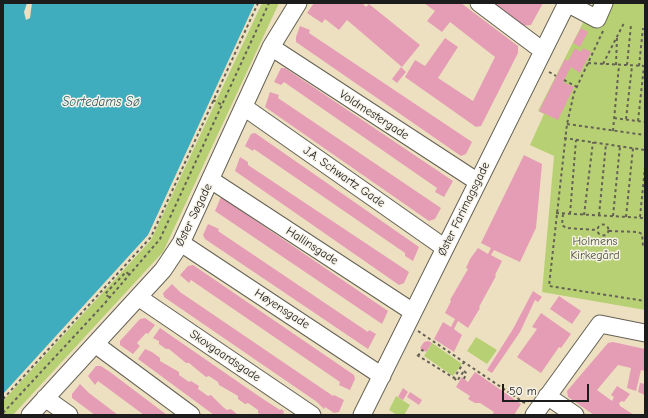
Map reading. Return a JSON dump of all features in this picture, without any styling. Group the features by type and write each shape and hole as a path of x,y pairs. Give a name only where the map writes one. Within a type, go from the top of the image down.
{"street":[{"name":"Øster Søgade","path":"30,415 163,270 182,243 271,47 298,3"},
{"path":"479,3 543,51"},
{"path":"567,3 597,19 604,3"},
{"name":"Øster Farimagsgade","path":"362,415 567,3"},
{"name":"Voldmestergade","path":"271,47 478,182"},
{"name":"J.A. Schwartz Gade","path":"244,107 445,248"},
{"name":"Hallinsgade","path":"210,180 346,268 410,318"},
{"name":"Høyensgade","path":"182,243 382,376"},
{"name":"Skovgaardsgade","path":"138,298 312,415"},
{"path":"535,413 600,324 645,333"},
{"path":"94,344 191,415"},
{"path":"547,396 575,415"},
{"path":"45,398 69,415"}],"path":[{"path":"3,399 151,237 258,3"},
{"path":"3,413 130,275 160,239 268,3"},
{"path":"603,64 624,23"},
{"path":"627,65 631,25"},
{"path":"640,66 643,28"},
{"path":"603,30 577,87 564,138 549,286 645,301"},
{"path":"616,65 618,36"},
{"path":"588,63 645,66 638,121"},
{"path":"613,131 619,65"},
{"path":"626,119 632,66"},
{"path":"564,80 577,87"},
{"path":"213,100 222,105"},
{"path":"614,118 645,122"},
{"path":"567,124 645,135"},
{"path":"564,138 645,150"},
{"path":"570,214 576,140"},
{"path":"584,215 593,142"},
{"path":"599,215 606,144"},
{"path":"613,216 620,146"},
{"path":"626,216 633,148"},
{"path":"640,217 645,167"},
{"path":"556,213 645,218"},
{"path":"563,214 562,225 566,228 597,230"},
{"path":"597,230 601,225 605,225 609,231"},
{"path":"597,230 601,236 607,234 609,231 638,232 642,234 643,246 645,246"},
{"path":"109,298 105,294 126,272 130,275"},
{"path":"112,280 116,282"},
{"path":"410,318 460,361 464,362 535,413"},
{"path":"424,351 422,350 417,355 457,381 464,371 466,373 464,379"},
{"path":"454,378 464,362"}],"green space":[{"path":"262,3 279,3 163,252 13,415 3,415 3,401 151,240"},
{"name":"Holmens Kirkegård","path":"593,3 645,3 645,310 542,292 554,156 530,145 544,114 538,111"},
{"path":"476,337 497,350 487,364 467,351"},
{"path":"432,343 462,364 453,376 424,356"},
{"path":"396,396 410,405 404,415 397,415 389,410"}],"water":[{"name":"Sortedams Sø","path":"3,3 27,3 24,12 26,20 30,18 32,3 255,3 148,235 3,394"}],"building":[{"path":"314,3 362,3 366,7 369,4 420,45 402,67 347,20 339,30 325,19 322,23 307,13"},
{"path":"424,3 461,3 518,46 518,53 481,126 476,127 405,77 415,60 425,66 445,38 458,47 438,78 473,101 495,57 450,22 442,32 427,21 435,11"},
{"path":"494,3 543,3 531,25 521,26"},
{"path":"300,26 310,30 309,33 472,142 466,154 461,156 296,42 296,37"},
{"path":"581,28 588,32 580,47 573,43"},
{"path":"575,48 581,52 583,48 591,52 580,73 571,67 563,82 574,87 558,120 539,111 565,59 568,61"},
{"path":"401,67 406,72 397,83 392,79"},
{"path":"281,68 285,68 453,181 444,197 435,192 437,188 284,82 281,85 274,82"},
{"path":"270,92 279,95 278,98 441,208 435,219 429,221 265,107"},
{"path":"255,133 419,247 413,261 405,256 405,253 254,149 253,151 245,146 251,134"},
{"path":"524,155 542,164 536,228 520,262 494,250 491,255 502,261 495,275 496,276 479,307 480,308 468,328 458,321 454,329 462,335 454,352 434,339 443,322 451,327 455,319 445,313 451,301 450,300 468,269 466,268 470,259 478,248 488,254 491,248 481,243"},
{"path":"240,157 248,162 248,165 409,272 404,283 399,285 235,171"},
{"path":"221,197 388,311 382,324 215,211"},
{"path":"208,224 219,229 218,231 368,332 369,330 376,334 368,349 205,239 203,235"},
{"path":"193,265 354,375 355,379 350,390 339,385 340,382 191,280 189,283 180,275 188,266"},
{"path":"172,284 180,292 333,396 334,395 344,400 339,412 334,413 325,407 324,409 317,402 164,297 163,293"},
{"path":"533,291 542,297 538,302 535,300 520,332 492,373 487,370 513,329"},
{"path":"559,296 581,311 572,324 550,309"},
{"path":"541,313 571,334 561,348 559,347 541,373 517,357 537,329 532,327"},
{"path":"145,318 155,325 148,334 146,333 137,343 140,346 133,354 120,345 120,341 140,319"},
{"path":"160,328 260,397 284,411 283,413 286,415 261,415 258,413 258,410 248,403 245,404 238,399 238,396 219,385 218,382 209,376 206,377 189,363 186,363 169,349 166,349 159,344 159,341 153,338"},
{"path":"428,341 432,343 426,352 420,348 424,342"},
{"path":"613,342 645,349 645,371 641,370 636,391 627,388 631,368 618,365 597,390 612,401 614,397 611,395 617,386 630,394 624,402 622,401 619,403 620,406 634,415 594,415 568,397 567,391 608,343"},
{"path":"145,349 160,358 160,361 179,372 179,375 189,382 191,381 199,386 198,389 208,396 211,395 227,410 231,409 238,415 214,415 138,359"},
{"path":"96,366 101,366 110,372 167,415 144,415 98,381 95,385 88,376"},
{"path":"475,372 521,404 514,415 492,415 494,412 480,403 475,403 468,399 470,396 456,387 462,377 468,382"},
{"path":"640,383 645,384 645,395 638,392"},
{"path":"80,384 89,393 118,415 95,415 72,398 72,394"},
{"path":"403,388 408,392 403,400 398,397"},
{"path":"410,392 422,400 419,405 407,397"}]}
